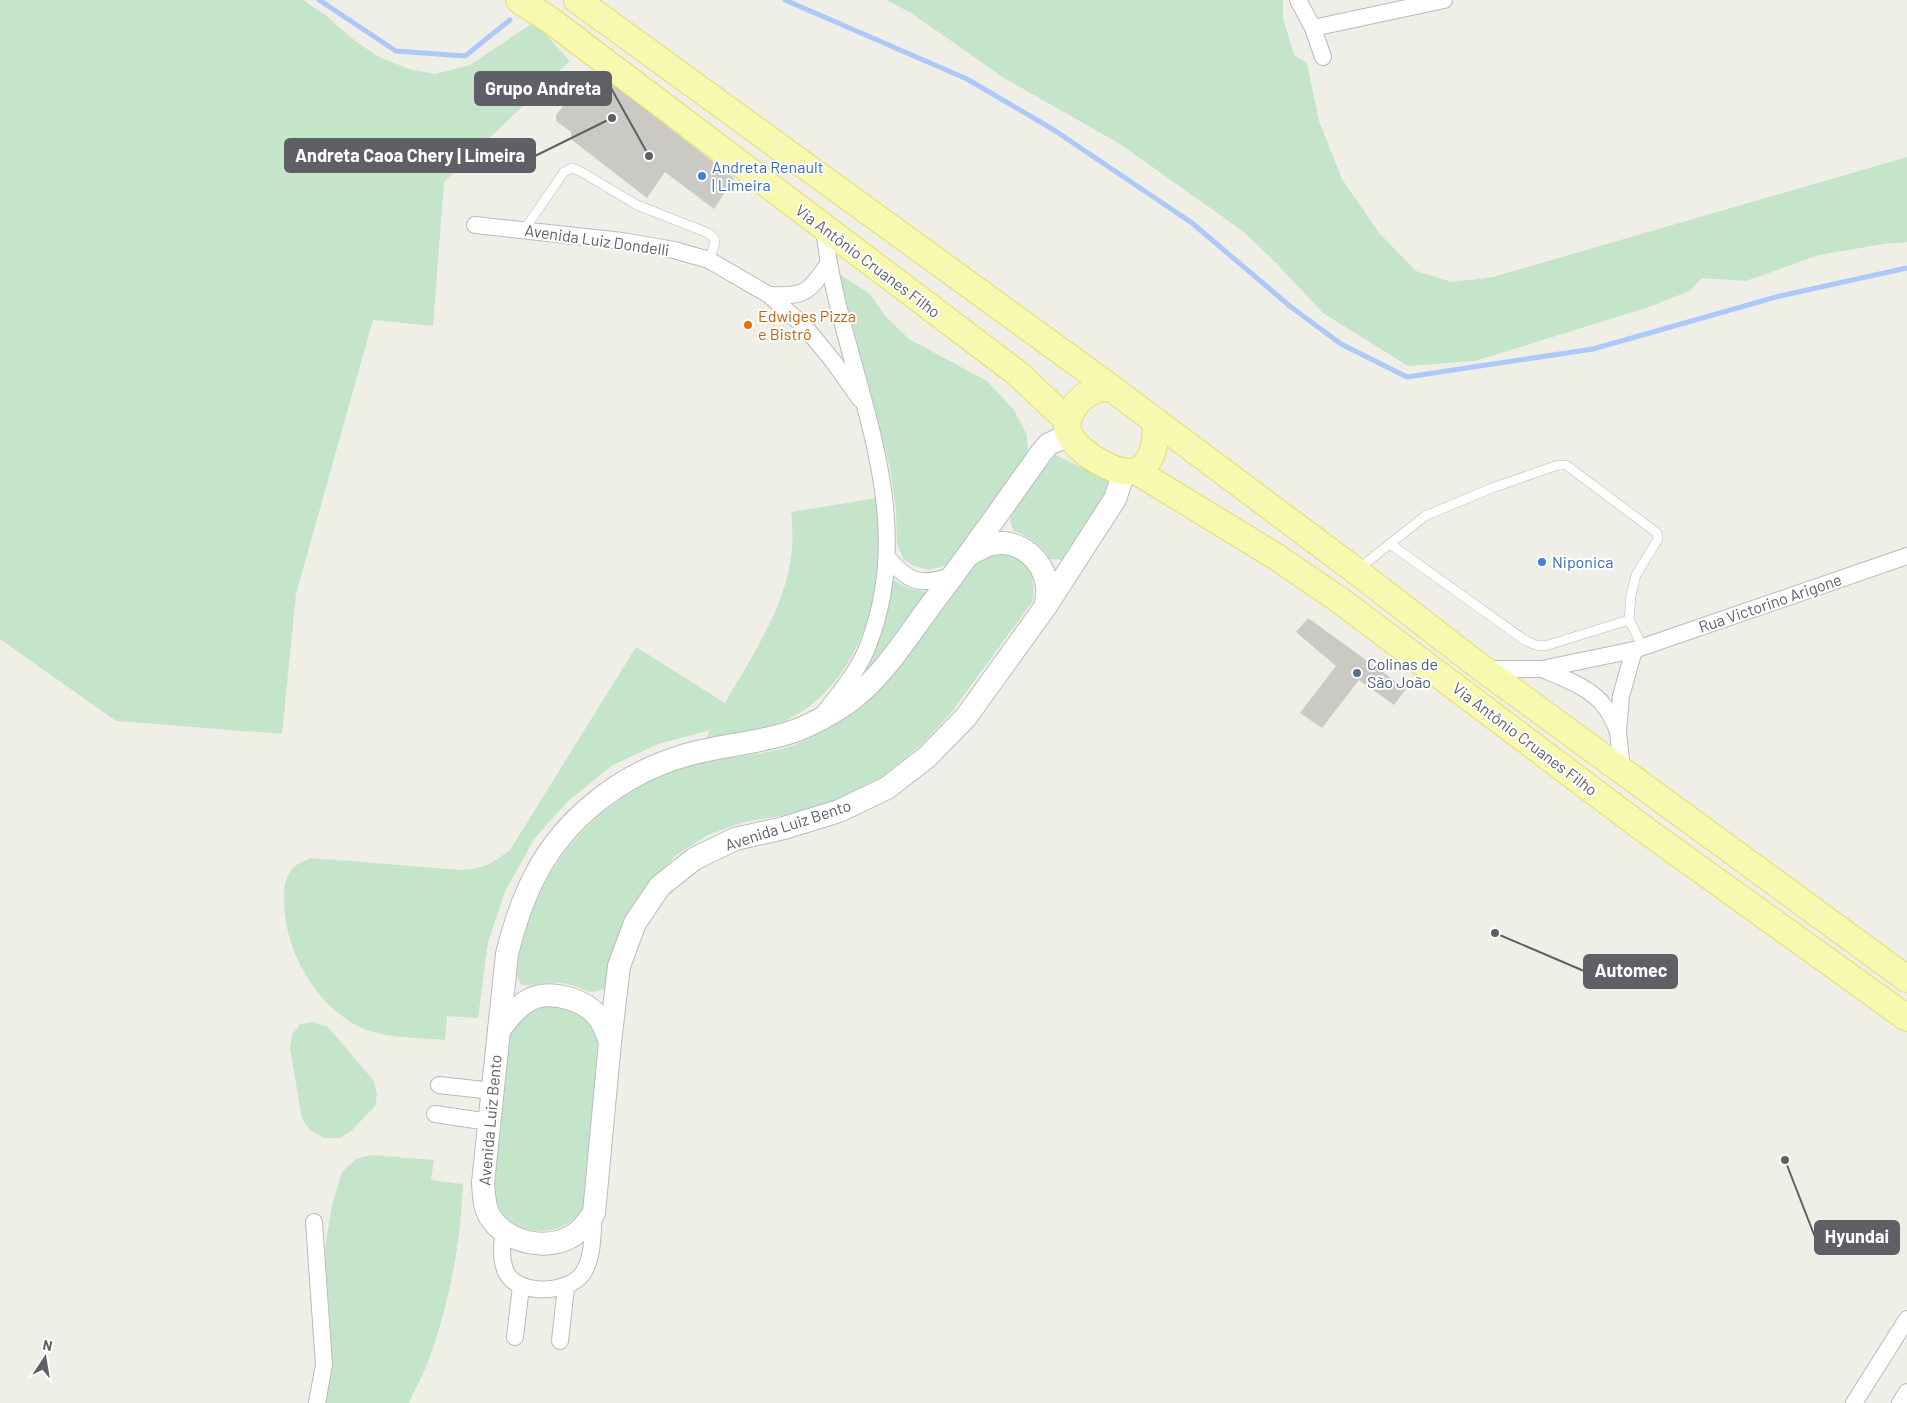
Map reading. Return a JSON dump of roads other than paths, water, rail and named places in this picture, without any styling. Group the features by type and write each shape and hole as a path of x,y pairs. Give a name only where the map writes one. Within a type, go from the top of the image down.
{"main road":[{"name":"Via Antônio Cruanes Filho","path":"519,0 550,20 1017,373 1068,428"},
{"path":"577,0 1110,387 1155,422 1154,450 1146,462 1130,471 1101,464 1083,451 1068,428 1076,404 1091,392 1110,387"},
{"name":"Via Antônio Cruanes Filho","path":"1155,422 1356,571 1483,670 1907,979"},
{"name":"Via Antônio Cruanes Filho","path":"1130,471 1275,556 1338,599 1644,829 1907,1018"}],"street":[{"path":"1298,0 1313,28 1323,57"},
{"path":"1313,28 1444,0"},
{"name":"Avenida Luiz Dondelli","path":"475,225 622,241 674,250 709,260 769,295 805,327 833,361 865,407"},
{"name":"Avenida Luiz Dondelli","path":"820,719 852,676 869,645 880,609 888,558 887,505 876,449 828,264 824,228"},
{"name":"Avenida Luiz Dondelli","path":"769,295 792,296 807,290 817,281 828,264"},
{"name":"Avenida Luiz Bento","path":"1068,428 1041,453 970,554 883,669 855,697 820,719 786,734 682,756 639,774 597,800 561,837 536,874 516,918 507,954 483,1183 484,1202 491,1218 504,1230 520,1241 540,1245 558,1242 579,1232 594,1213 610,1042 620,966 635,923 660,886 694,859 735,839 784,828 839,811 887,788 927,757 966,717 1046,606 1115,499 1130,471"},
{"path":"970,554 988,545 1001,543 1017,546 1032,555 1043,569 1048,588 1046,606"},
{"name":"Rua Victorino Arigone","path":"1483,670 1542,669 1638,648 1907,556"},
{"path":"888,558 899,571 915,580 933,582 954,575"},
{"path":"1622,770 1618,731 1621,696 1638,648"},
{"path":"1542,669 1572,682 1591,694 1605,706 1618,731"},
{"path":"499,1030 514,1011 530,999 551,996 569,998 585,1005 599,1018 610,1042"},
{"path":"439,1085 492,1091"},
{"path":"435,1114 489,1122"},
{"path":"504,1230 501,1256 506,1273 521,1286 544,1290 566,1287 582,1275 590,1258 594,1213"},
{"path":"314,1222 324,1365 317,1403"},
{"path":"515,1337 521,1286"},
{"path":"560,1341 566,1287"},
{"path":"1854,1403 1907,1319"},
{"path":"1900,1403 1907,1392"}],"lane":[{"path":"524,230 564,172 572,168 637,205 708,233 714,238 716,243 709,260"},
{"path":"1356,571 1425,516 1558,465 1566,465 1658,533 1658,538 1636,575 1631,595 1630,620 1638,648"},
{"path":"1390,544 1526,641 1536,645 1545,646 1630,620"}],"waterway":[{"path":"319,0 396,51 465,56 510,20"},
{"path":"785,0 967,79 1054,130 1192,223 1291,307 1341,344 1407,377 1593,349 1780,296 1907,268"}],"place":[{"name":"Andreta Caoa Chery | Limeira","path":"612,118"},
{"name":"Grupo Andreta","path":"649,156"},
{"name":"Andreta Renault | Limeira","path":"702,176"},
{"name":"Edwiges Pizza e Bistrô","path":"748,325"},
{"name":"Niponica","path":"1542,562"},
{"name":"Colinas de São João","path":"1357,673"},
{"name":"Automec","path":"1495,933"},
{"name":"Hyundai","path":"1785,1160"}]}
